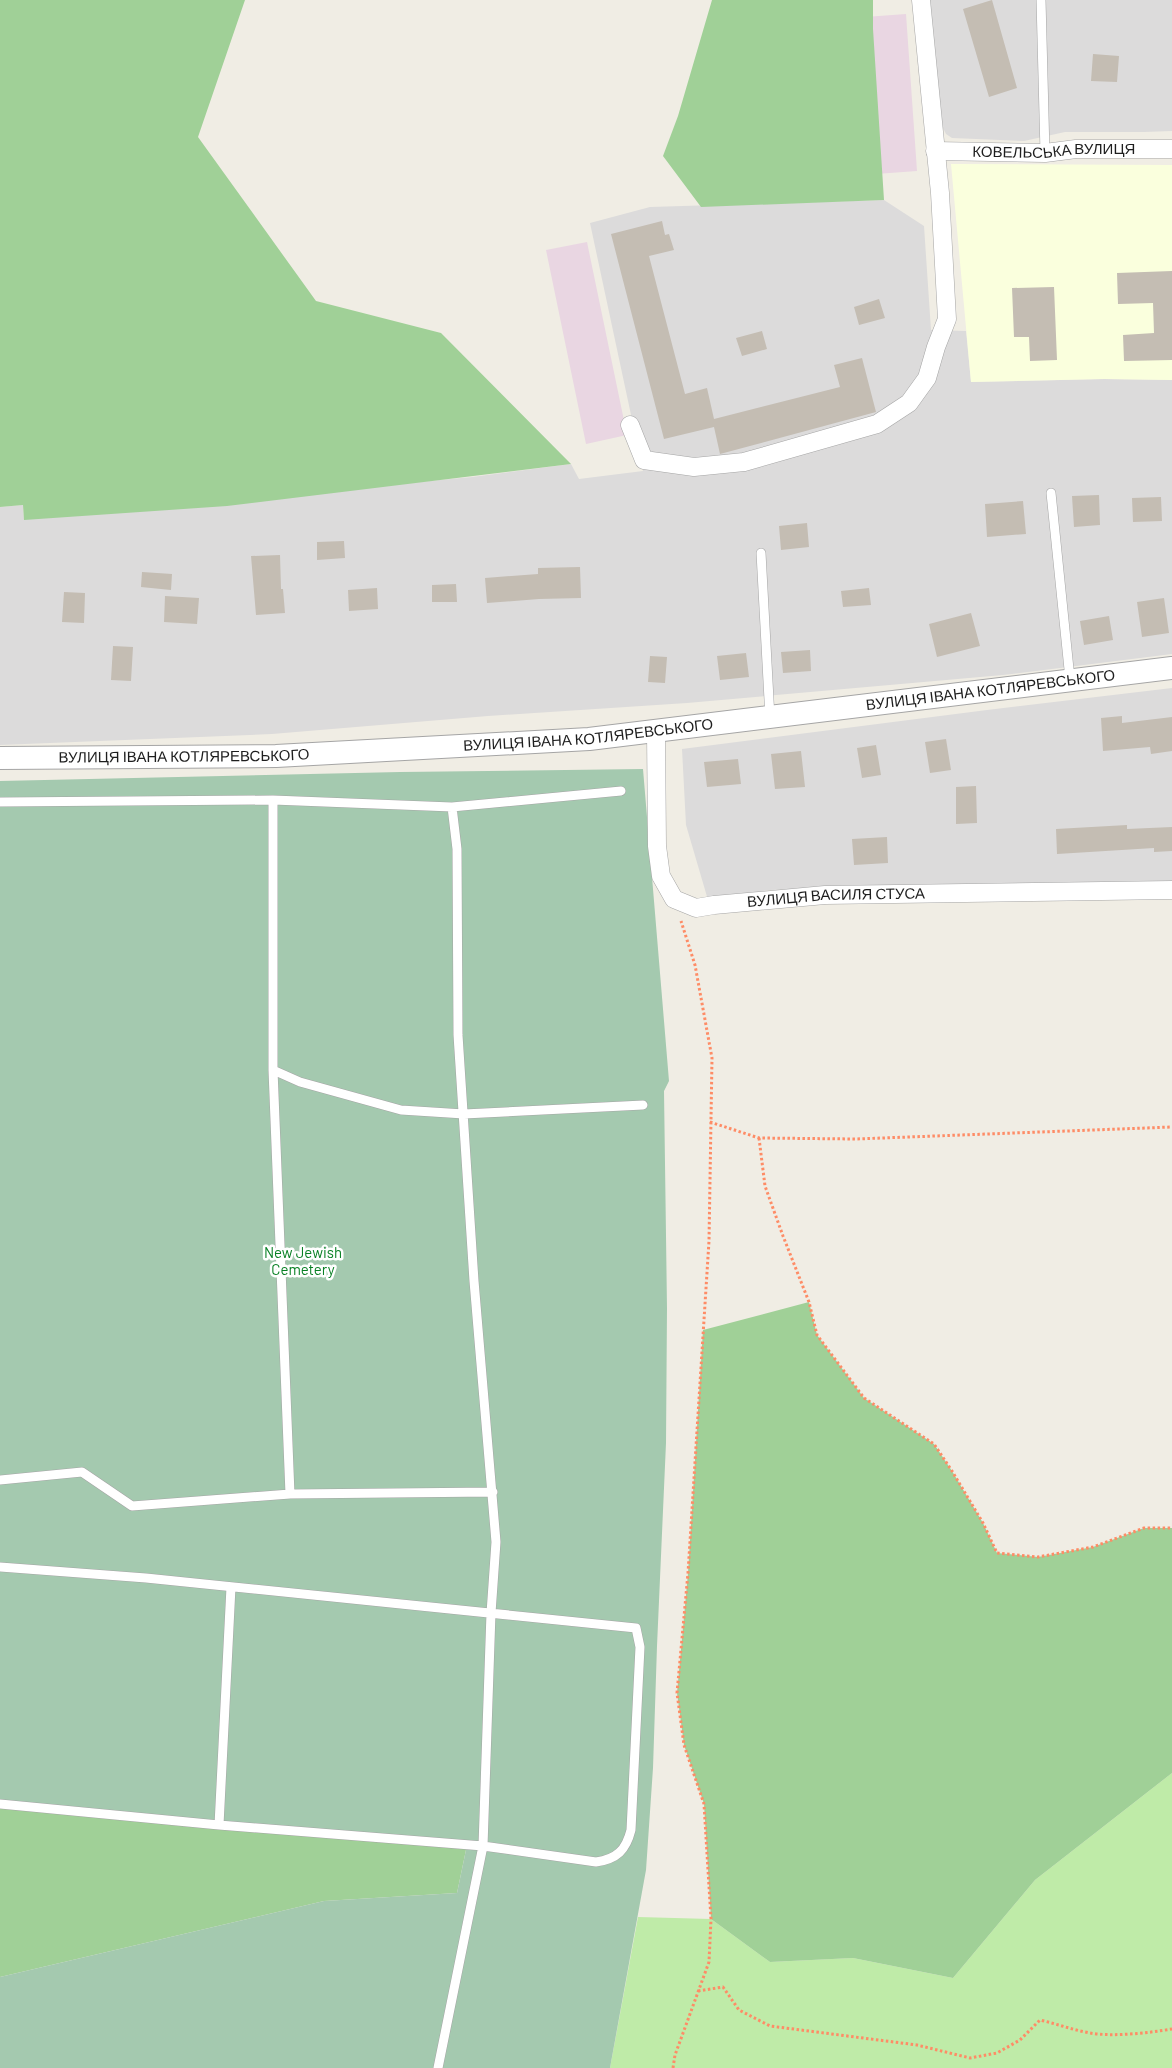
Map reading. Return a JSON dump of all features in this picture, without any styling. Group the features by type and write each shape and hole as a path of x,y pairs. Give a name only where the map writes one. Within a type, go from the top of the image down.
{"street":[{"path":"630,426 644,460 694,467 744,462 877,424 910,403 927,378 947,319 940,193 921,0"},
{"name":"КОВЕЛЬСЬКА ВУЛИЦЯ","path":"935,152 1045,153 1076,150 1172,149"},
{"name":"ВУЛИЦЯ ІВАНА КОТЛЯРЕВСЬКОГО","path":"0,758 276,756 590,739 1172,668"},
{"path":"656,731 657,846 660,876 674,899"},
{"name":"ВУЛИЦЯ ВАСИЛЯ СТУСА","path":"674,899 696,908 714,904 825,896 1172,890"}],"lane":[{"path":"1041,0 1045,153"},
{"path":"1051,493 1070,681"},
{"path":"761,553 770,718"},
{"path":"0,802 273,800 452,807 621,791"},
{"path":"273,800 273,1070 290,1494"},
{"path":"438,2068 483,1846 491,1612 496,1542 474,1281 458,1035 457,849 452,807"},
{"path":"273,1070 300,1082 401,1110 464,1114 642,1105"},
{"path":"0,1480 82,1472 132,1506 290,1494 493,1492"},
{"path":"0,1567 231,1587 636,1628 640,1647 629,1840 621,1854 596,1862 483,1846 219,1825 0,1804"},
{"path":"219,1825 231,1587"}],"path":[{"path":"672,2068 709,1962 711,1919 704,1804 684,1745 677,1693 688,1573 709,1241 712,1058 695,965 674,899"},
{"path":"710,1122 759,1138 856,1139 1172,1127"},
{"path":"759,1138 765,1186 782,1236 809,1302 817,1335 864,1398 934,1444 983,1523 997,1552 1038,1557 1093,1546 1144,1528 1172,1528"},
{"path":"698,1991 724,1987 739,2010 770,2026 917,2045 970,2058 997,2054 1020,2040 1040,2020 1090,2033 1118,2034 1172,2029"}],"shaded area":[{"path":"930,0 1172,0 1172,131 1065,132 1024,141 952,138 946,134 942,126"},
{"path":"906,14 917,171 876,174 865,17"},
{"path":"951,164 1172,165 1172,380 1104,379 971,382"},
{"path":"884,200 924,226 931,330 966,331 971,382 1104,379 1172,380 1172,654 1003,675 687,703 488,716 272,734 0,745 0,507 23,505 24,519 472,477 571,464 579,479 643,471 590,223 650,207"},
{"path":"587,242 627,435 586,444 546,250"},
{"path":"1172,688 1172,882 770,890 708,900 686,825 682,749"}],"green space":[{"path":"0,0 245,0 198,137 316,301 441,333 571,464 227,506 24,520 23,505 0,507"},
{"path":"712,0 873,0 873,29 884,200 701,207 663,156 678,116"},
{"name":"New Jewish Cemetery","path":"643,769 669,1081 664,1091 667,1308 666,1443 653,1768 646,1870 610,2068 0,2068 0,1977 324,1901 457,1893 467,1845 0,1804 0,781 400,772"},
{"path":"809,1302 817,1335 864,1398 934,1444 983,1523 997,1553 1038,1557 1093,1547 1144,1528 1172,1528 1172,1773 1035,1880 953,1978 853,1958 770,1962 711,1919 704,1804 684,1745 677,1693 688,1573 703,1330"},
{"path":"1172,1773 1172,2068 610,2068 638,1917 711,1919 770,1962 853,1958 953,1978 1035,1880"},
{"path":"0,1804 467,1845 457,1893 324,1901 0,1977"}],"building":[{"path":"992,0 1017,88 989,97 963,9"},
{"path":"1093,54 1119,56 1117,82 1091,81"},
{"path":"662,221 665,235 669,234 674,250 649,256 685,394 707,388 714,419 840,387 834,365 862,358 876,412 720,454 714,427 664,439 611,234"},
{"path":"1172,271 1172,360 1124,361 1123,335 1154,333 1153,303 1118,304 1117,273"},
{"path":"1054,287 1057,360 1030,361 1029,337 1014,337 1012,288"},
{"path":"879,299 885,318 859,325 854,307"},
{"path":"762,331 767,349 742,356 736,338"},
{"path":"1099,495 1100,525 1074,527 1072,496"},
{"path":"1161,497 1162,521 1133,522 1132,498"},
{"path":"1023,501 1026,534 987,537 985,504"},
{"path":"807,523 809,547 781,550 779,526"},
{"path":"344,541 345,558 317,560 317,542"},
{"path":"280,555 281,589 283,589 285,613 256,615 251,556"},
{"path":"580,567 581,598 487,603 485,578 538,574 538,568"},
{"path":"142,572 172,574 171,590 141,587"},
{"path":"456,584 457,602 432,602 432,585"},
{"path":"377,588 378,609 349,611 348,590"},
{"path":"869,588 871,605 843,607 841,591"},
{"path":"64,592 85,593 84,623 62,622"},
{"path":"165,596 199,598 197,624 164,622"},
{"path":"1164,598 1169,633 1142,637 1137,602"},
{"path":"971,613 980,646 937,657 929,624"},
{"path":"1109,616 1113,640 1084,645 1080,621"},
{"path":"113,646 133,647 131,681 111,680"},
{"path":"810,650 811,671 783,673 781,652"},
{"path":"746,653 749,677 720,680 717,656"},
{"path":"650,656 667,657 665,683 648,682"},
{"path":"1122,716 1122,723 1172,717 1172,751 1151,754 1150,747 1103,751 1101,718"},
{"path":"946,739 951,770 930,773 925,742"},
{"path":"876,745 881,775 862,778 857,748"},
{"path":"801,751 805,787 775,789 771,754"},
{"path":"738,759 741,784 707,787 704,762"},
{"path":"976,786 977,823 956,824 956,787"},
{"path":"1127,825 1127,829 1172,827 1172,851 1154,852 1154,848 1057,854 1056,829"},
{"path":"887,837 888,863 854,865 852,839"}]}
